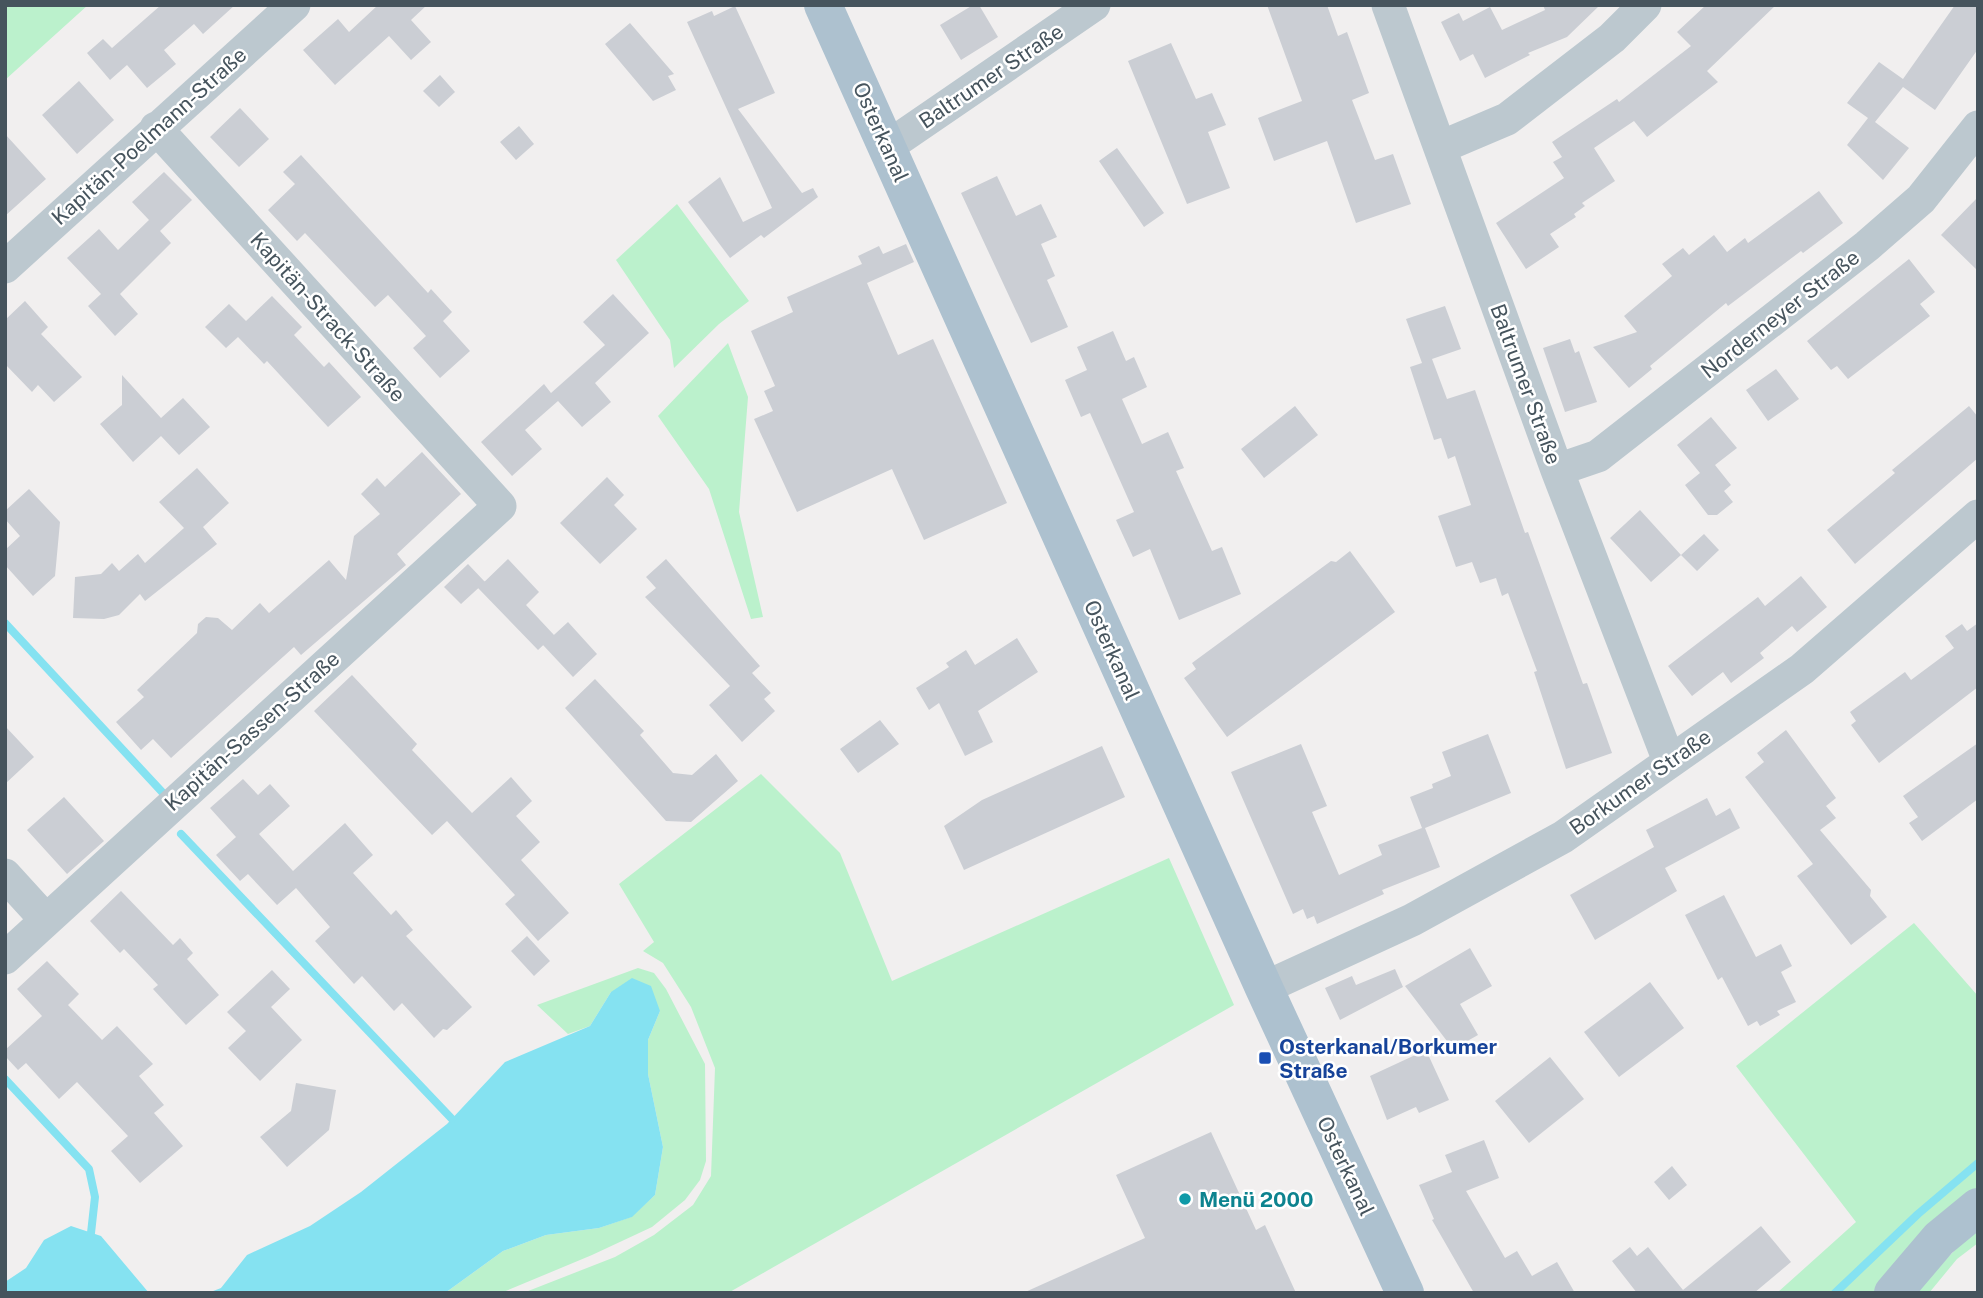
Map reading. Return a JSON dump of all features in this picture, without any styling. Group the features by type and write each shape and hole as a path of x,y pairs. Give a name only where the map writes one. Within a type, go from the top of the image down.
{"main road":[{"name":"Osterkanal","path":"823,5 1264,988 1405,1293"},
{"path":"1893,1293 1939,1239 1978,1207"}],"street":[{"name":"Kapitän-Poelmann-Straße","path":"5,267 294,5"},
{"name":"Baltrumer Straße","path":"887,146 1094,5"},
{"name":"Baltrumer Straße","path":"1388,5 1557,470 1670,761"},
{"path":"1441,147 1507,119 1612,38 1645,5"},
{"name":"Norderneyer Straße","path":"1557,470 1598,456 1867,246 1921,199 1978,127"},
{"name":"Kapitän-Strack-Straße","path":"156,128 500,506"},
{"name":"Kapitän-Sassen-Straße","path":"5,958 500,506"},
{"name":"Borkumer Straße","path":"1264,988 1412,920 1563,838 1802,668 1978,516"},
{"path":"5,875 46,920"}],"green space":[{"path":"5,5 88,5 5,80"},
{"path":"677,204 749,301 719,324 674,368 670,340 616,260"},
{"path":"728,343 748,397 739,512 763,617 751,619 709,489 658,416"},
{"path":"761,774 840,853 892,981 1169,858 1234,1005 728,1293 523,1293 615,1257 654,1235 693,1205 711,1176 715,1068 691,1007 663,963 643,951 654,942 619,884"},
{"path":"1914,923 1978,996 1978,1193 1878,1293 1777,1293 1856,1222 1736,1066"},
{"path":"638,968 654,973 666,989 705,1064 706,1161 700,1180 685,1200 652,1227 592,1255 501,1293 445,1293 503,1251 546,1235 599,1228 631,1217 655,1195 663,1147 648,1074 648,1040 660,1011 611,992 590,1026 568,1034 537,1005"},
{"path":"1978,1226 1978,1243 1957,1259 1929,1293 1914,1293"}],"water":[{"path":"632,978 651,986 660,1011 648,1040 648,1074 663,1147 655,1195 632,1217 599,1228 546,1235 503,1251 445,1293 208,1293 221,1288 247,1255 310,1226 361,1192 447,1124 505,1062 590,1026 611,992"},
{"path":"71,1226 101,1236 149,1293 5,1293 5,1282 26,1268 44,1240"}],"building":[{"path":"161,5 235,5 203,34 194,24 164,50 176,64 147,88 127,65 110,80 87,53 103,39 112,48"},
{"path":"378,5 427,5 411,20 431,42 411,60 389,36 335,85 303,50 338,19 349,32"},
{"path":"973,5 979,5 998,37 961,60 940,25"},
{"path":"1267,5 1327,5 1338,36 1347,32 1369,93 1352,100 1375,160 1393,154 1411,204 1356,223 1327,141 1274,161 1258,118 1302,101"},
{"path":"1543,5 1600,5 1567,37 1528,53 1530,55 1485,78 1473,54 1460,61 1441,22 1459,13 1463,21 1490,7 1502,30 1545,10"},
{"path":"1706,5 1776,5 1707,71 1718,82 1647,137 1634,121 1594,148 1615,181 1582,203 1585,206 1574,214 1576,217 1550,234 1559,247 1526,269 1496,223 1564,178 1553,162 1562,157 1552,142 1617,99 1619,102 1691,46 1677,32"},
{"path":"1955,5 1978,5 1978,49 1935,110 1903,87 1875,122 1909,148 1883,180 1847,145 1868,118 1847,103 1879,62 1903,79"},
{"path":"735,6 775,93 738,109 802,193 813,188 818,197 764,238 761,235 730,258 688,202 720,177 743,222 772,208 687,22 712,11 714,16"},
{"path":"630,23 674,74 668,76 676,90 653,101 605,44"},
{"path":"1171,43 1196,99 1212,93 1226,125 1208,132 1230,188 1187,204 1128,61"},
{"path":"440,75 455,92 439,107 423,91"},
{"path":"79,81 114,120 77,154 42,115"},
{"path":"240,108 269,139 239,167 210,137"},
{"path":"519,126 534,144 516,160 500,142"},
{"path":"5,134 46,179 5,216"},
{"path":"1117,148 1164,213 1144,227 1099,161"},
{"path":"301,155 428,293 431,289 452,312 443,321 470,351 440,378 413,348 426,336 388,295 375,307 305,233 297,241 268,210 295,184 283,172"},
{"path":"164,172 192,200 160,231 171,243 120,294 138,314 115,336 88,306 101,294 67,258 99,229 118,250 149,220 132,202"},
{"path":"997,176 1016,216 1041,204 1057,237 1041,244 1055,276 1047,280 1068,327 1031,343 961,193"},
{"path":"1819,191 1843,223 1728,306 1726,303 1650,366 1652,369 1629,388 1593,347 1637,332 1624,316 1672,276 1662,264 1683,248 1689,255 1714,235 1727,252 1745,238 1748,243"},
{"path":"1978,197 1978,271 1941,235"},
{"path":"906,244 914,262 867,283 898,355 933,339 1007,503 924,540 892,469 797,512 754,419 773,411 764,391 775,386 751,331 793,312 787,297 862,264 858,256 879,246 883,254"},
{"path":"1909,259 1935,292 1920,304 1930,316 1848,379 1837,366 1831,370 1807,341"},
{"path":"613,294 649,333 595,383 611,402 582,427 558,401 525,430 542,449 512,476 481,442 544,384 551,393 605,345 583,322"},
{"path":"272,296 302,327 294,335 324,367 329,362 361,397 328,427 267,361 264,364 238,337 226,348 205,327 229,304 246,321"},
{"path":"25,301 48,327 41,334 82,377 54,402 38,385 32,392 5,364 5,320"},
{"path":"1445,306 1461,349 1432,359 1447,399 1475,390 1525,533 1528,532 1583,684 1587,683 1612,753 1566,769 1534,672 1537,671 1508,593 1502,596 1496,578 1480,583 1472,562 1456,567 1438,516 1471,505 1455,456 1448,459 1441,438 1434,440 1410,367 1422,363 1406,319"},
{"path":"1113,331 1126,361 1134,357 1147,387 1122,399 1142,444 1168,432 1184,468 1176,471 1212,551 1222,547 1241,594 1179,620 1150,549 1133,557 1116,520 1134,512 1090,413 1081,417 1065,380 1087,370 1077,347"},
{"path":"1570,339 1575,353 1579,351 1597,402 1565,412 1543,348"},
{"path":"1776,369 1799,399 1768,421 1746,390"},
{"path":"122,375 161,418 183,398 210,427 179,455 161,436 133,462 100,424 122,405"},
{"path":"1295,406 1318,435 1264,478 1241,449"},
{"path":"1969,406 1978,417 1978,458 1855,564 1827,530 1895,473 1892,470"},
{"path":"1711,417 1737,448 1715,465 1731,485 1724,491 1733,502 1717,515 1708,515 1685,485 1700,473 1677,445"},
{"path":"422,452 461,494 397,554 406,565 301,655 294,647 171,758 153,739 141,750 116,722 144,697 137,690 197,633 198,624 206,617 218,618 232,630 260,603 269,613 329,560 346,580 354,536 380,514 361,494 377,478 385,487"},
{"path":"197,468 229,503 203,527 217,544 145,601 140,594 119,615 104,619 73,618 75,577 101,574 112,563 119,571 138,554 145,563 184,528 159,502"},
{"path":"607,477 624,495 614,505 637,529 600,564 560,523"},
{"path":"29,489 60,522 55,576 33,596 5,565 5,550 20,536 5,519 5,511"},
{"path":"1640,510 1681,555 1651,582 1610,538"},
{"path":"1704,534 1719,550 1697,571 1681,555"},
{"path":"1350,551 1395,612 1227,737 1184,678 1196,669 1192,663 1331,561 1336,562"},
{"path":"508,559 539,592 526,605 554,635 538,650 478,588"},
{"path":"666,559 760,666 752,673 771,693 764,699 775,711 742,742 709,705 730,686 645,597 656,588 646,577"},
{"path":"468,564 485,582 461,604 444,587"},
{"path":"1801,576 1827,607 1797,632 1792,626 1760,653 1764,658 1731,683 1723,672 1692,696 1668,666 1758,597 1765,606"},
{"path":"568,622 597,654 573,677 543,645"},
{"path":"1978,623 1978,687 1879,763 1851,725 1856,721 1850,712 1905,672 1911,680 1954,648 1945,636 1962,624 1967,631"},
{"path":"1017,638 1038,672 978,711 993,742 965,756 939,703 929,710 916,688 949,667 946,663 966,650 975,665"},
{"path":"352,675 417,744 412,750 472,813 511,777 532,801 516,816 540,842 521,860 569,913 538,941 505,904 515,895 447,821 432,835 314,711"},
{"path":"595,679 644,731 640,735 673,773 692,775 716,754 738,781 691,822 666,821 565,708"},
{"path":"880,720 899,744 858,773 840,749"},
{"path":"5,726 34,757 5,784"},
{"path":"1786,730 1836,798 1826,806 1836,818 1820,830 1871,890 1870,896 1887,917 1851,945 1797,876 1813,864 1745,777 1764,762 1757,753"},
{"path":"1488,734 1511,793 1425,828 1440,867 1382,890 1384,894 1317,924 1314,916 1307,919 1303,909 1293,914 1231,772 1301,744 1327,806 1312,812 1339,875 1382,855 1378,845 1422,828 1410,797 1433,788 1432,784 1451,776 1442,752"},
{"path":"1978,743 1978,799 1922,841 1909,823 1918,817 1903,796"},
{"path":"1102,746 1125,797 964,870 944,826 982,800"},
{"path":"243,779 258,795 270,784 290,806 259,834 293,871 345,823 373,855 353,873 391,915 396,910 413,930 406,936 472,1007 447,1030 443,1029 434,1038 402,1003 394,1011 362,976 354,984 315,941 330,927 296,888 277,905 248,874 240,881 216,855 236,837 210,808"},
{"path":"64,797 104,841 67,874 27,830"},
{"path":"1707,798 1716,816 1730,808 1740,828 1665,868 1677,891 1595,940 1570,895 1654,847 1646,830"},
{"path":"121,891 173,945 180,938 193,953 187,959 219,995 186,1025 153,989 158,985 124,949 120,953 90,921"},
{"path":"1724,895 1756,957 1781,944 1792,966 1781,972 1796,1002 1777,1011 1780,1015 1760,1026 1757,1021 1748,1026 1722,977 1718,980 1685,915"},
{"path":"527,936 550,961 534,976 511,951"},
{"path":"1470,948 1492,986 1460,1004 1478,1035 1453,1049 1405,986"},
{"path":"47,961 79,994 68,1005 102,1040 117,1026 153,1064 139,1076 164,1105 154,1113 183,1146 140,1183 111,1151 128,1136 77,1082 59,1099 26,1063 18,1070 5,1056 5,1050 42,1016 17,989"},
{"path":"1395,969 1403,987 1340,1020 1325,988 1352,976 1356,985"},
{"path":"272,970 290,989 271,1007 302,1040 260,1081 228,1048 246,1031 227,1012"},
{"path":"1650,982 1684,1028 1619,1077 1584,1032"},
{"path":"1426,1050 1449,1100 1419,1113 1416,1107 1387,1120 1370,1076"},
{"path":"1550,1057 1584,1099 1529,1143 1495,1101"},
{"path":"296,1083 336,1090 329,1130 287,1167 260,1137 291,1111"},
{"name":"Menü 2000","path":"1211,1132 1256,1230 1265,1225 1296,1293 1023,1293 1145,1238 1116,1175"},
{"path":"1484,1140 1499,1178 1466,1191 1505,1258 1517,1251 1532,1276 1557,1262 1575,1293 1474,1293 1432,1220 1434,1219 1419,1185 1452,1172 1445,1155"},
{"path":"1672,1166 1687,1185 1669,1200 1654,1182"},
{"path":"1761,1226 1791,1262 1754,1293 1637,1293 1612,1261 1630,1247 1637,1256 1648,1247 1683,1290"}],"waterway":[{"path":"5,623 163,793"},
{"path":"181,834 452,1119"},
{"path":"5,1079 89,1169 95,1197 91,1233"},
{"path":"1835,1293 1918,1214 1978,1163"}],"place":[{"name":"Osterkanal/Borkumer Straße","path":"1265,1058"},
{"name":"Menü 2000","path":"1185,1199"}]}
